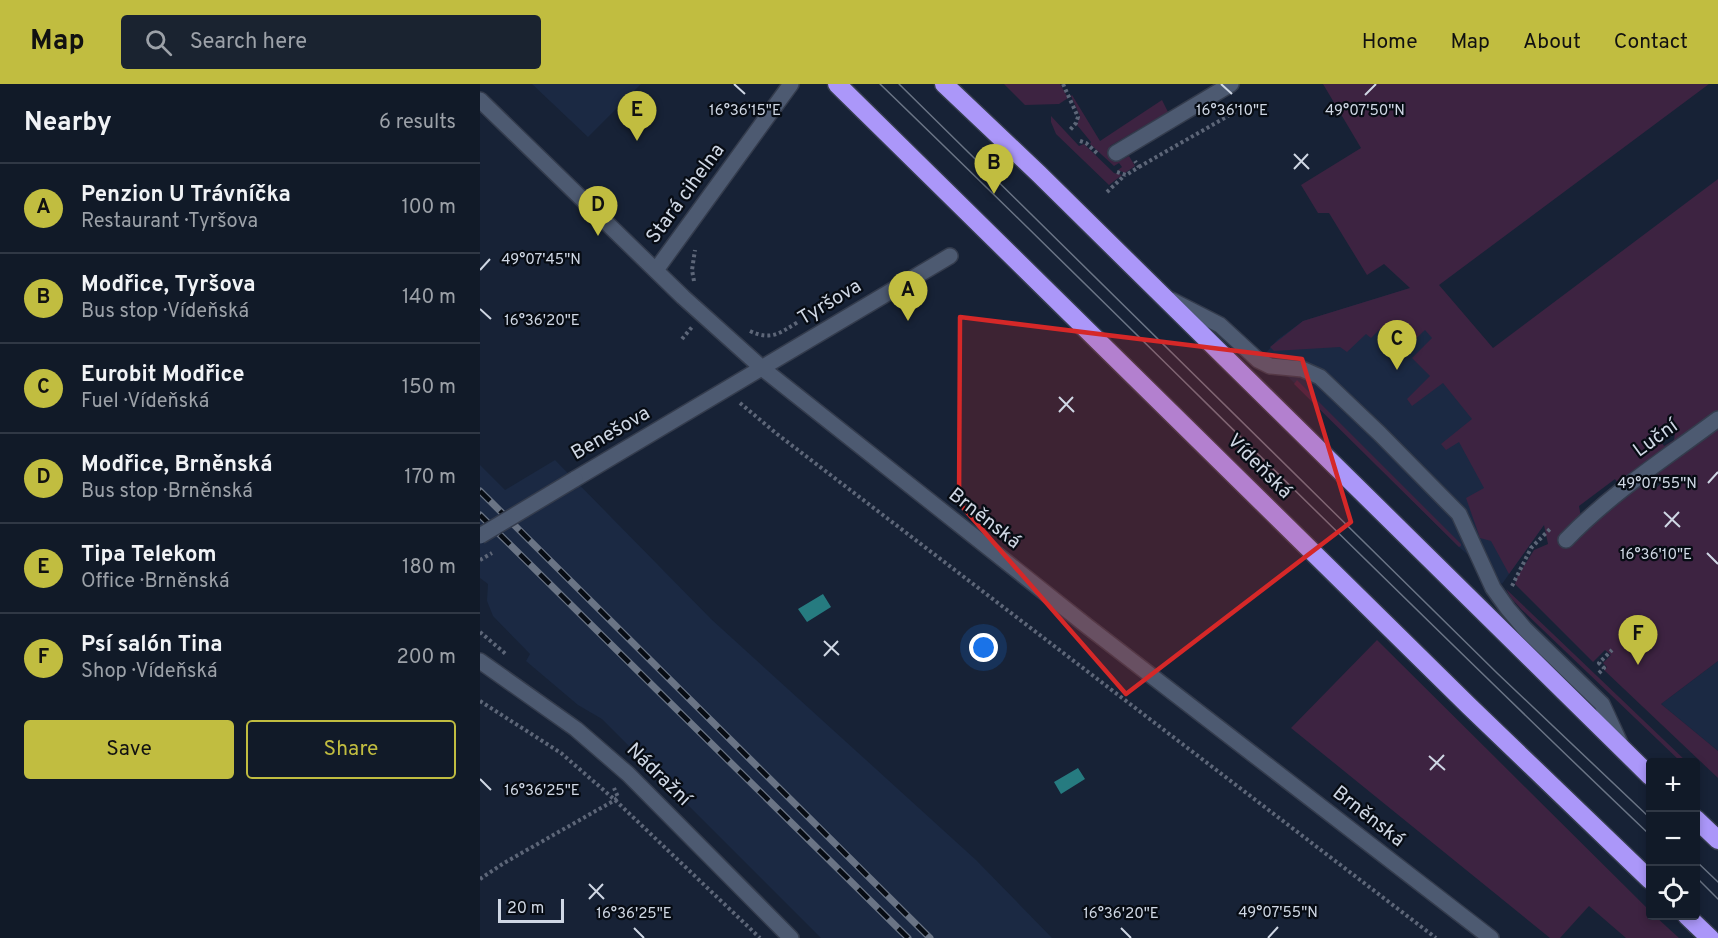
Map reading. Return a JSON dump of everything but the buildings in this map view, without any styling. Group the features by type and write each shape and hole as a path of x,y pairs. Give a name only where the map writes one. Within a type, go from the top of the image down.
{"highway":[{"name":"Vídeňská","path":"837,84 1646,876"},
{"path":"944,84 1039,174 1646,772"},
{"path":"1700,824 1718,840"},
{"path":"1692,920 1710,938"}],"street":[{"name":"Stará cihelna","path":"656,270 791,84"},
{"path":"1116,153 1231,84"},
{"name":"Brněnská","path":"480,100 703,316 762,368 1087,626 1491,938"},
{"name":"Tyršova","path":"762,368 950,256"},
{"path":"1159,293 1220,325 1258,360 1270,366 1302,369 1320,377 1334,388 1459,514 1493,588 1525,629 1602,705 1624,751"},
{"name":"Benešova","path":"480,536 762,368"},
{"name":"Luční","path":"1570,536 1619,491 1718,419"},
{"name":"Nádražní","path":"480,661 576,729 628,774 791,938"}],"path":[{"path":"1063,84 1078,117 1070,130"},
{"path":"1139,167 1247,105"},
{"path":"1107,192 1126,175"},
{"path":"726,390 777,434 1436,938"},
{"path":"1511,588 1531,548 1547,531 1556,525 1570,536"},
{"path":"1599,673 1604,668 1599,663 1612,650"},
{"path":"480,701 561,753 615,800 760,938"},
{"path":"480,879 615,800"}],"highlighted area":[{"path":"960,317 1302,359 1351,522 1126,694 959,503"}],"shaded area":[{"path":"532,84 641,84 588,137"},
{"path":"1004,84 1060,84 1068,98 1059,104 1025,105"},
{"path":"1323,84 1709,84 1439,285 1493,348 1718,179 1718,414 1619,485 1615,479 1579,506 1581,517 1561,533 1569,543 1648,477 1656,488 1662,483 1655,472 1718,427 1718,661 1661,704 1718,751 1718,778 1700,761 1700,758 1697,758 1604,670 1607,667 1603,663 1611,655 1605,650 1593,662 1515,584 1534,550 1548,544 1544,525 1509,574 1491,541 1480,538 1466,498 1484,488 1459,442 1446,450 1441,444 1472,419 1443,383 1412,406 1407,399 1430,376 1412,358 1432,338 1425,330 1404,350 1382,327 1371,338 1366,334 1347,352 1340,347 1274,351 1270,347 1303,321 1410,288 1384,264 1367,275 1329,213 1318,213 1301,185 1361,148","holes":["1670,427 1675,433 1674,440 1664,446 1658,437"]},
{"path":"1072,95 1100,141 1162,100 1168,112 1110,146 1119,161 1129,156 1135,166 1125,173 1118,170 1122,167 1119,163 1114,166 1090,144 1091,142 1077,125 1080,116"},
{"path":"1051,116 1079,146 1084,144 1114,173 1122,175 1109,185 1056,134"},
{"path":"1430,282 1544,525 1502,584 1459,547 1265,354 1277,340 1303,321"},
{"path":"1297,380 1461,546 1459,547 1294,384"},
{"path":"555,460 711,619 976,860 1052,938 821,938 602,719 578,705 526,661 530,654 493,616 487,601 488,584 480,578 480,465 505,490"},
{"path":"1506,589 1683,758 1677,758 1511,598"},
{"path":"823,594 831,607 807,622 798,609"},
{"path":"1377,640 1646,907 1646,920 1659,920 1679,938 1626,938 1589,906 1560,938 1550,938 1291,728"},
{"path":"1718,661 1718,751 1661,704"},
{"path":"1078,768 1085,779 1061,794 1054,782"}],"tram line":[{"path":"880,84 1646,831"},
{"path":"899,84 1497,673 1646,814"},
{"path":"1700,865 1718,882"},
{"path":"1700,881 1718,899"}],"railway":[{"path":"480,491 930,938"},
{"path":"480,515 908,938"}],"place":[{"name":"Tipa Telekom","path":"637,141"},
{"name":"Modřice, Tyršova","path":"994,194"},
{"name":"Modřice, Brněnská","path":"598,236"},
{"name":"Penzion U Trávníčka","path":"908,321"},
{"name":"Eurobit Modřice","path":"1397,370"},
{"name":"Psí salón Tina","path":"1638,665"}]}
